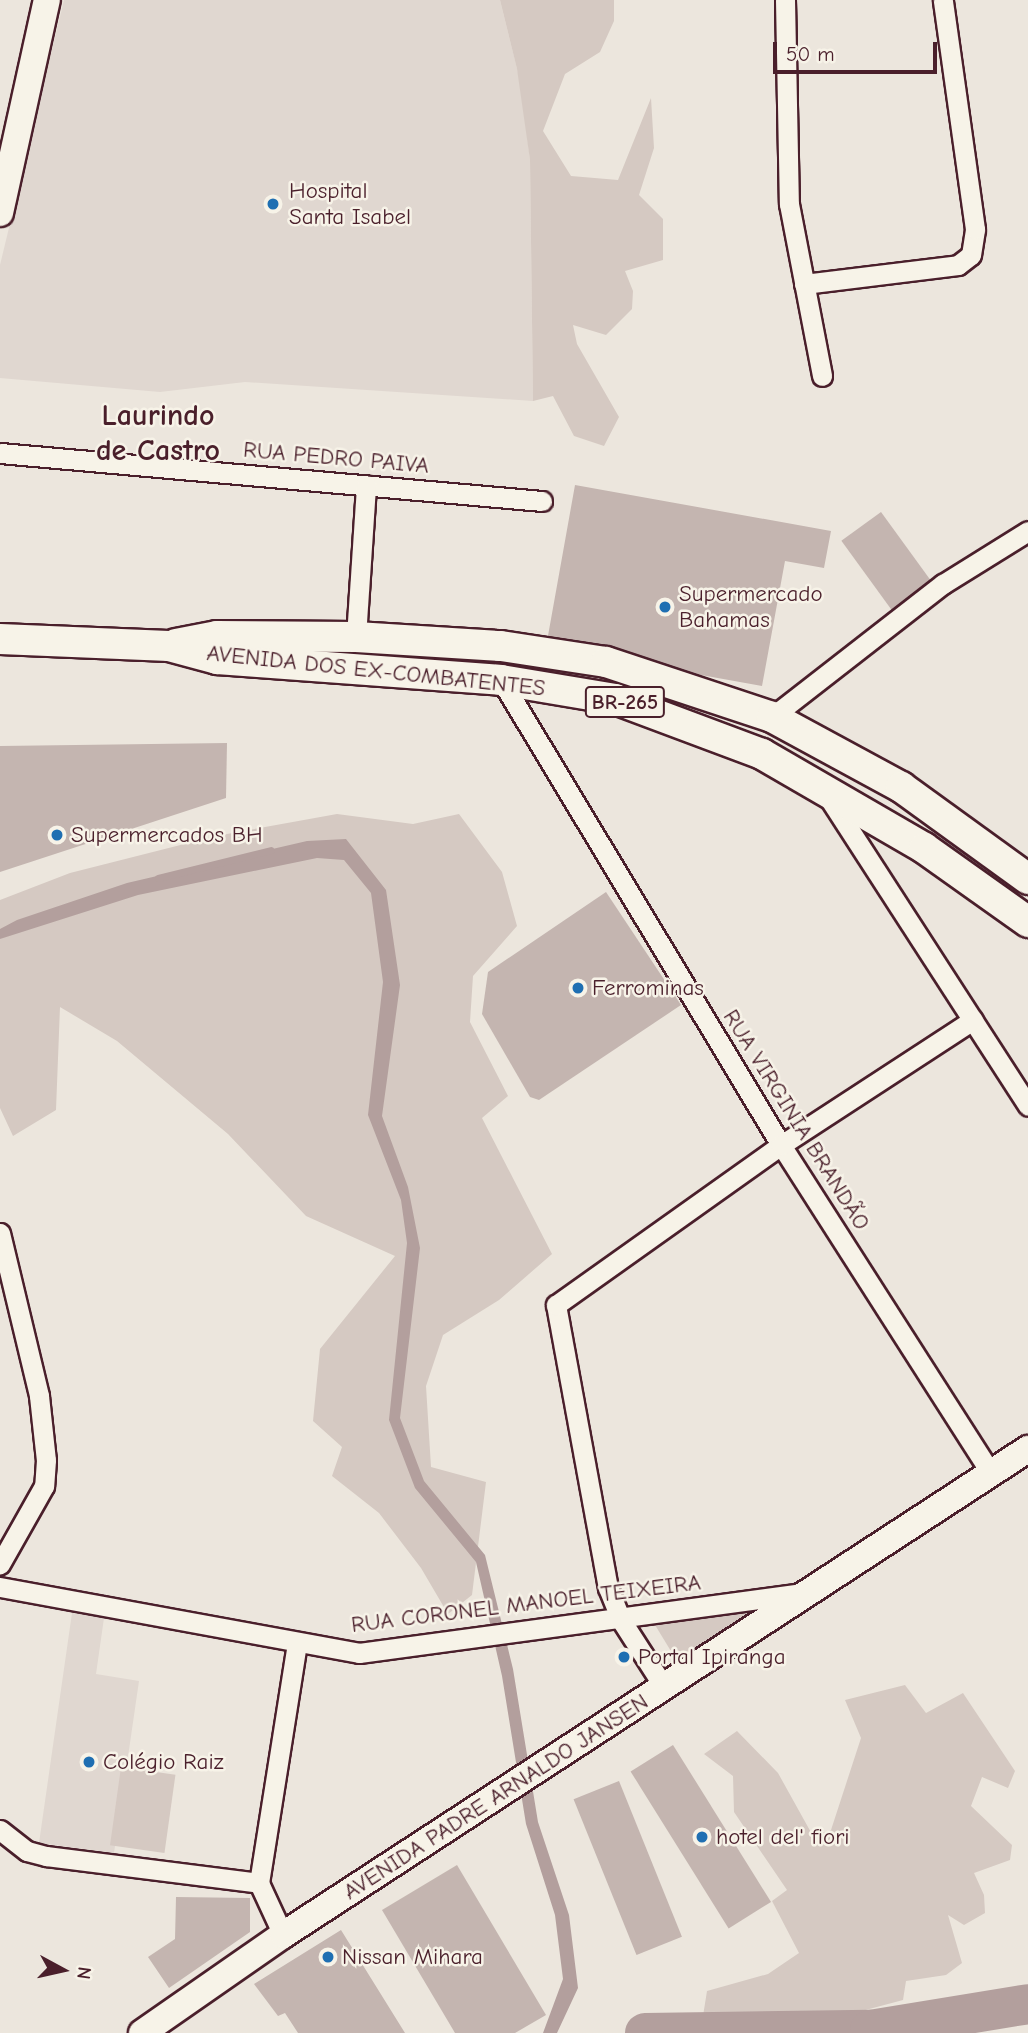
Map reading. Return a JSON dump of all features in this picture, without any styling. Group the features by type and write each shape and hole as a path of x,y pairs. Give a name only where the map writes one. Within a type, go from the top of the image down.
{"main road":[{"path":"0,213 47,0"},
{"name":"AVENIDA DOS EX-COMBATENTES","path":"169,646 217,636 356,637 502,646 606,662 772,717 901,787 1028,879"},
{"name":"AVENIDA DOS EX-COMBATENTES","path":"0,639 169,646 217,659 501,680 615,699 762,754 924,848 1028,922"},
{"name":"AVENIDA PADRE ARNALDO JANSEN","path":"142,2033 283,1935 1028,1449"}],"street":[{"path":"785,0 789,204 822,376"},
{"path":"804,284 958,265 971,255 975,229 943,0"},
{"name":"RUA PEDRO PAIVA","path":"0,453 542,500"},
{"path":"356,637 366,485"},
{"path":"772,717 943,584 1028,531"},
{"name":"RUA VIRGINIA BRANDÃO","path":"501,680 781,1145 991,1473"},
{"path":"823,788 1028,1105"},
{"path":"664,1687 621,1620 608,1588 556,1305 781,1145 973,1020"},
{"path":"0,1233 38,1396 46,1460 44,1486 0,1564"},
{"name":"RUA CORONEL MANOEL TEIXEIRA","path":"0,1587 359,1653 515,1631 621,1620 811,1592"},
{"path":"283,1935 259,1883 297,1643"},
{"path":"0,1830 27,1851 46,1856 259,1883"}],"shaded area":[{"name":"Hospital Santa Isabel","path":"64,0 500,0 521,85 530,160 533,401 245,382 160,392 0,378 0,265"},
{"path":"500,0 614,0 614,21 600,52 565,74 543,131 571,176 618,180 651,98 654,148 639,195 663,219 663,260 625,271 633,291 632,309 606,335 573,325 577,344 619,417 604,446 574,436 553,396 533,401 530,160 517,69"},
{"path":"337,814 413,824 459,814 502,872 517,926 473,976 470,1022 508,1096 482,1118 552,1254 499,1300 443,1335 426,1386 431,1467 486,1482 472,1595 448,1614 421,1568 379,1513 332,1476 342,1447 313,1421 320,1349 395,1256 306,1216 228,1134 117,1041 60,1007 56,1110 13,1136 0,1108 0,900 70,873 216,836"},
{"path":"346,839 386,890 400,985 382,1116 408,1187 420,1248 400,1418 424,1481 485,1555 513,1669 538,1822 569,1915 578,1988 557,2033 543,2033 563,1979 555,1915 526,1824 502,1676 476,1562 415,1488 389,1420 407,1243 401,1200 368,1115 383,982 371,893 344,860 317,858 138,895 0,939 0,929 17,920 127,883 307,841"},
{"path":"756,1609 756,1615 680,1666 652,1620"},
{"name":"Colégio Raiz","path":"72,1613 104,1618 96,1674 139,1681 114,1853 39,1843"},
{"path":"905,1685 926,1713 963,1693 1015,1771 1008,1788 982,1777 971,1806 1012,1845 1010,1860 974,1873 984,1895 985,1913 964,1925 948,1915 962,1963 946,1975 906,1981 903,2000 783,2032 703,2016 707,1991 768,1974 799,1953 772,1901 787,1890 734,1812 733,1776 704,1754 737,1731 778,1773 813,1836 831,1830 861,1738 845,1700"},
{"path":"121,1767 175,1775 164,1853 110,1845"}],"building":[{"name":"Supermercado Bahamas","path":"575,485 831,531 824,568 785,561 762,686 546,647"},
{"path":"881,512 933,584 894,613 841,541"},
{"name":"Supermercados BH","path":"227,743 226,798 0,872 0,746"},
{"name":"Ferrominas","path":"606,892 681,1005 539,1100 530,1097 482,1014 488,972"},
{"name":"hotel del' fiori","path":"673,1745 771,1902 729,1928 631,1771"},
{"path":"619,1781 682,1937 637,1955 574,1799"},
{"path":"457,1865 546,2015 515,2033 455,2033 382,1910"},
{"path":"176,1897 250,1898 250,1932 169,1988 148,1957 175,1939"},
{"name":"Nissan Mihara","path":"341,1930 405,2033 298,2033 285,2013 278,2016 254,1984"}],"waterway":[{"path":"158,878 271,850"},
{"path":"645,2033 870,2030 1028,2004"}],"place":[{"name":"Hospital Santa Isabel","path":"273,204"},
{"name":"Supermercado Bahamas","path":"665,607"},
{"name":"Supermercados BH","path":"57,835"},
{"name":"Ferrominas","path":"578,988"},
{"name":"Portal Ipiranga","path":"624,1657"},
{"name":"Colégio Raiz","path":"89,1762"},
{"name":"hotel del' fiori","path":"702,1837"},
{"name":"Nissan Mihara","path":"328,1957"}],"district":[{"name":"Laurindo de Castro","path":"158,433"}]}
